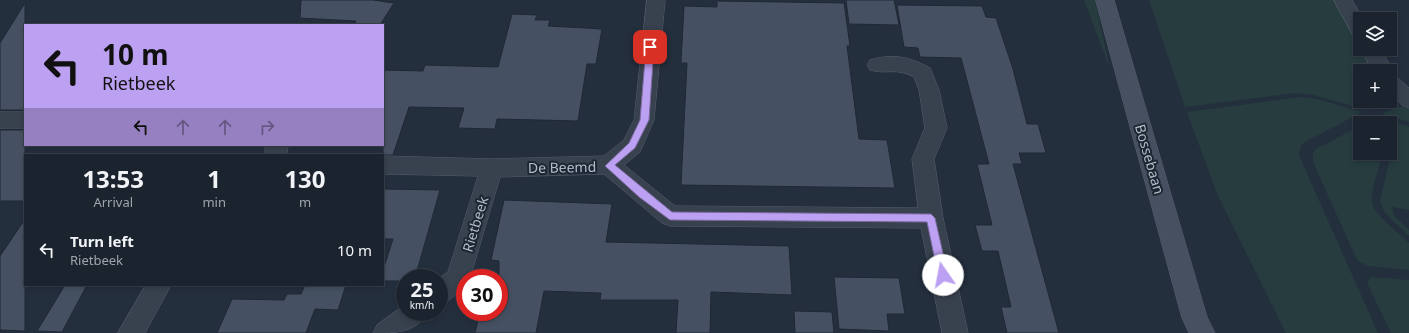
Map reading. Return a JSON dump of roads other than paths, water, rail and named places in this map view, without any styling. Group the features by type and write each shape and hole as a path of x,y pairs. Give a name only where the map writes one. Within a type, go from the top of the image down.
{"street":[{"name":"De Beemd","path":"384,165 492,168 609,166 632,146 644,120 656,0"},
{"name":"Bossebaan","path":"1105,0 1198,328"},
{"path":"1343,0 1353,18"},
{"path":"877,65 907,64 923,73 929,90 936,128 923,158 931,218 955,333"},
{"path":"1397,89 1409,100"},
{"path":"0,120 24,120"},
{"path":"609,166 670,216 931,218"},
{"name":"Rietbeek","path":"448,286 458,278 492,168"},
{"path":"131,333 158,286"},
{"path":"386,333 402,321"}]}
